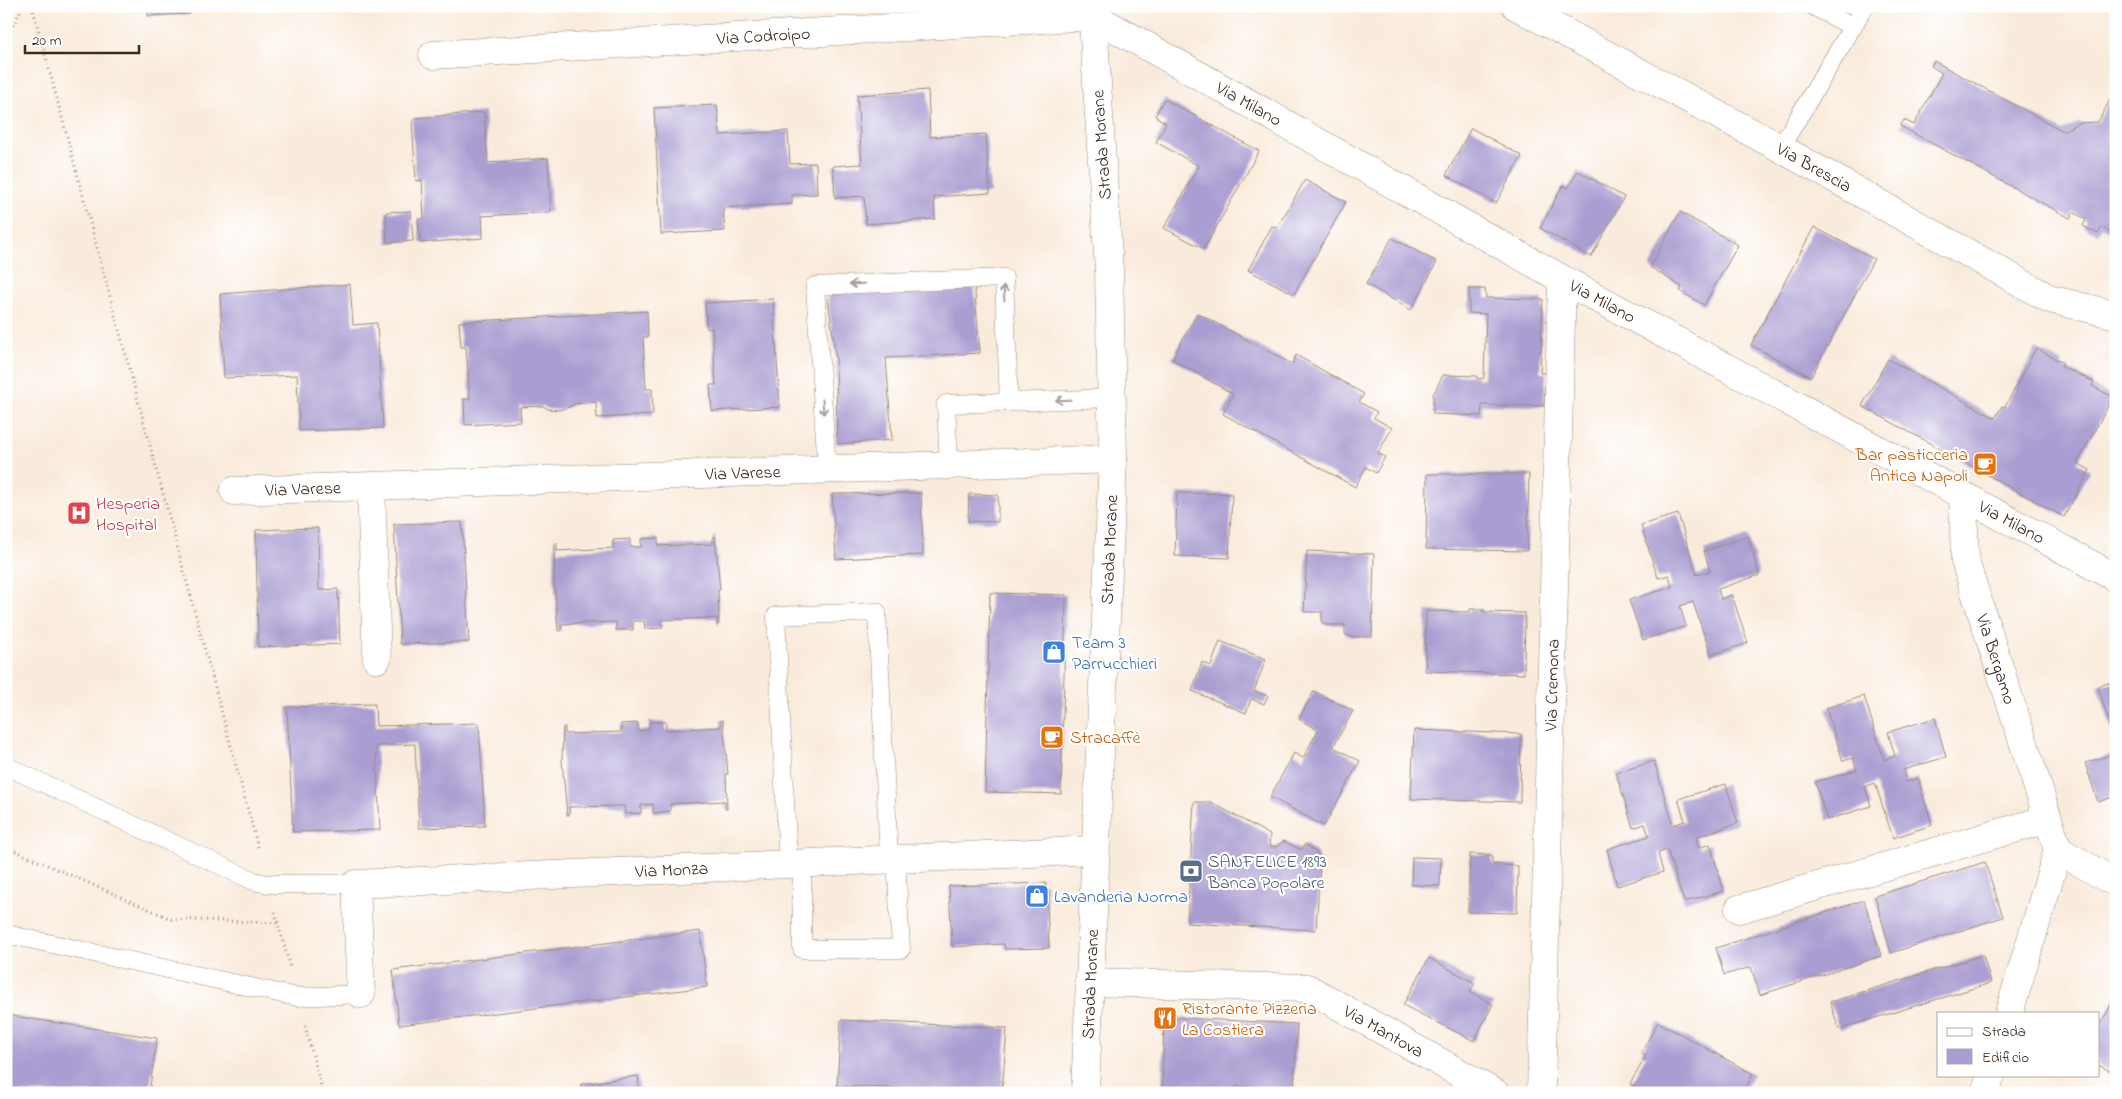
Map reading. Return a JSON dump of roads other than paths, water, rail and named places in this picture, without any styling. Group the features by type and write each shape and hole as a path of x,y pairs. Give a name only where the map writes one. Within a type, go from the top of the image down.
{"street":[{"name":"Via Brescia","path":"1516,6 1780,148 2050,299 2116,315"},
{"name":"Via Codroipo","path":"433,55 1093,11"},
{"name":"Via Milano","path":"1093,11 1562,279 2116,578"},
{"name":"Strada Morane","path":"1085,1093 1113,458 1110,270 1093,11"},
{"name":"Via Cremona","path":"1541,1093 1562,279"},
{"name":"Via Varese","path":"234,491 1113,458"},
{"path":"371,487 377,658"},
{"name":"Via Bergamo","path":"1962,496 1965,561 2058,850"},
{"path":"1740,909 2048,819"},
{"name":"Via Monza","path":"356,884 1096,850"},
{"path":"2009,1012 2058,850 2116,883"},
{"path":"356,884 361,994"},
{"name":"Via Mantova","path":"1089,982 1307,988 1495,1093"},
{"path":"1985,1093 1991,1076"}],"lane":[{"path":"1813,6 1852,27"},
{"path":"1780,148 1865,6"},
{"path":"827,469 815,286 1004,278 1009,402"},
{"path":"949,465 946,404 1112,398"},
{"path":"877,612 893,859 901,949 802,949 776,616 877,612"},
{"path":"6,766 228,870 268,884 356,884"},
{"path":"6,934 297,997 361,994"}],"place":[{"name":"Bar pasticceria Antica Napoli","path":"1985,464"},
{"name":"Hesperia Hospital","path":"79,513"},
{"name":"Team 3 Parrucchieri","path":"1054,652"},
{"name":"Stracaffè","path":"1052,737"},
{"name":"SANFELICE 1893 Banca Popolare","path":"1191,871"},
{"name":"Lavanderia Norma","path":"1037,896"},
{"name":"Ristorante Pizzeria La Costiera","path":"1165,1018"}]}
